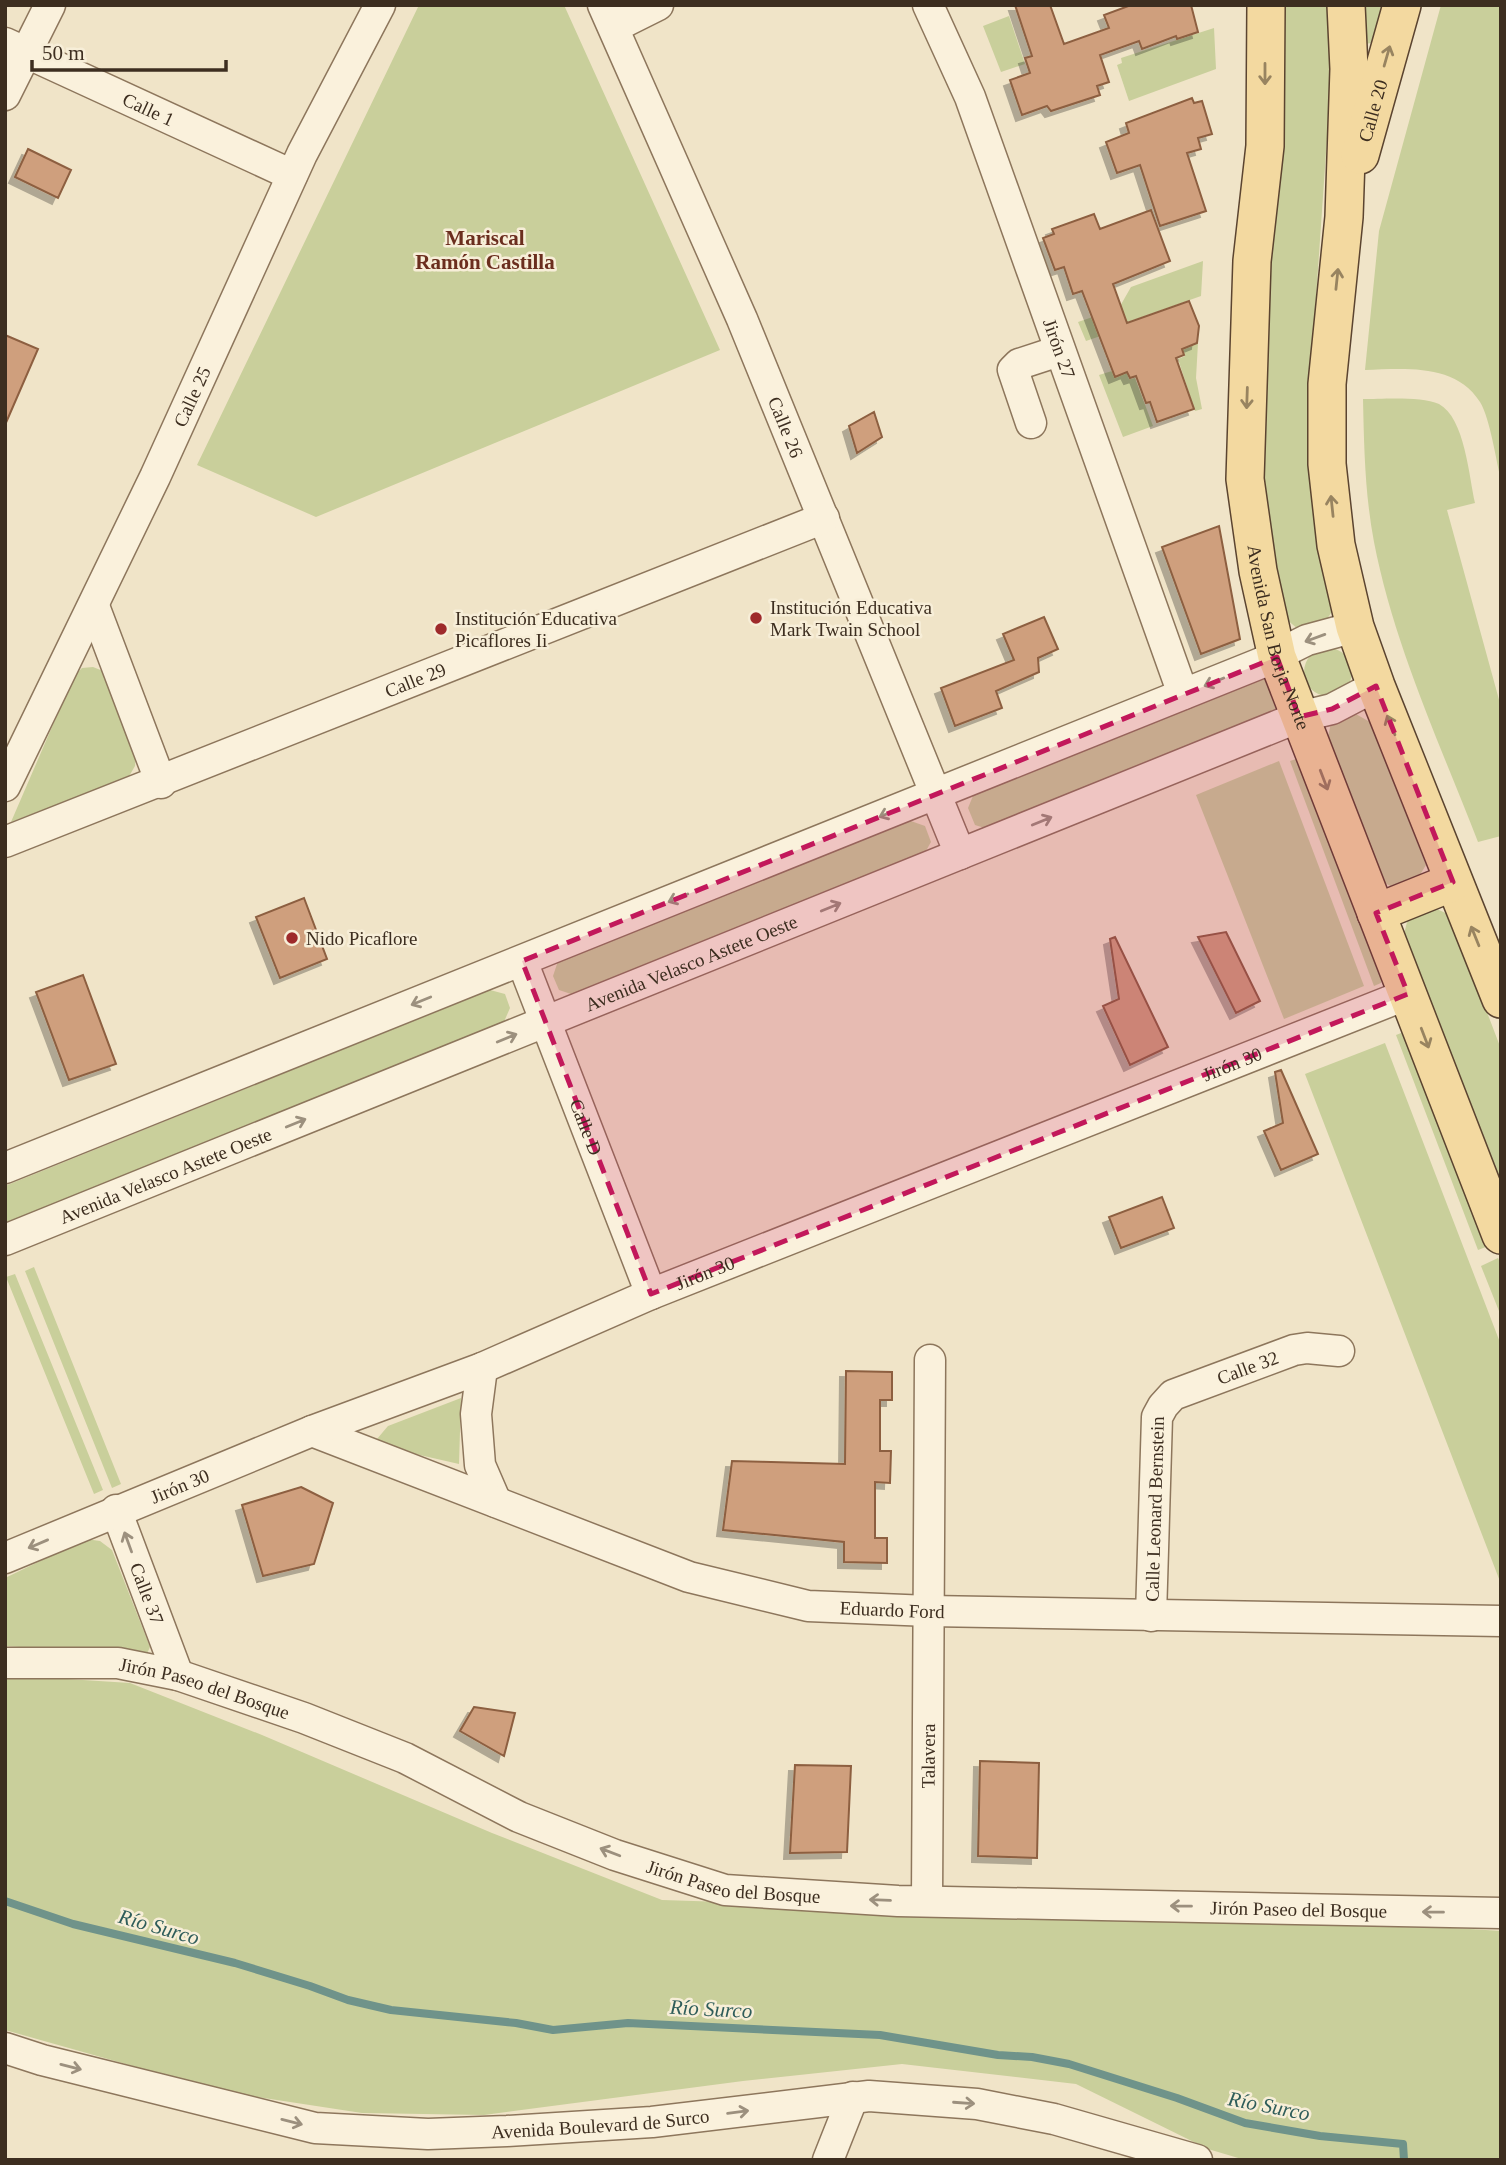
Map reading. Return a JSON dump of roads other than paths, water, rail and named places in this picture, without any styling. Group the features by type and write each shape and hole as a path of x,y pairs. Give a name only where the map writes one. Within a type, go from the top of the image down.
{"main road":[{"name":"Avenida San Borja Norte","path":"1266,5 1265,146 1252,261 1245,479 1269,660 1299,717 1501,1235"},
{"path":"1346,5 1349,69 1344,216 1327,384 1327,464 1336,545 1355,627 1376,686 1501,999"},
{"name":"Calle 20","path":"1344,216 1402,5"},
{"path":"1376,913 1453,881"}],"street":[{"path":"5,95 16,48 50,5"},
{"name":"Calle 25","path":"5,786 94,606 292,174 380,5"},
{"path":"608,16 658,5"},
{"name":"Jirón 27","path":"928,5 970,97 1183,694"},
{"name":"Calle 26","path":"608,16 743,319 960,855"},
{"name":"Calle 1","path":"16,48 292,174"},
{"path":"1031,423 1013,370 1019,364 1059,351"},
{"name":"Calle 29","path":"5,842 824,518"},
{"path":"94,606 161,782"},
{"path":"5,1168 1269,660 1307,640 1355,627"},
{"name":"Avenida Velasco Astete Oeste","path":"5,1240 1299,717 1332,709 1376,686"},
{"name":"Calle D","path":"522,961 651,1294"},
{"name":"Jirón 30","path":"5,1558 312,1431 482,1368 651,1294 1408,995"},
{"name":"Calle 32","path":"1163,1405 1173,1395 1294,1350 1339,1350"},
{"name":"Talavera","path":"927,1900 930,1360"},
{"path":"482,1368 476,1414 480,1465 496,1502"},
{"name":"Calle Leonard Bernstein","path":"1152,1616 1157,1417 1163,1405"},
{"name":"Eduardo Ford","path":"312,1431 688,1577 808,1606 1152,1616 1501,1621"},
{"name":"Calle 37","path":"116,1510 178,1675"},
{"name":"Jirón Paseo del Bosque","path":"5,1663 118,1664 178,1675 304,1718 405,1758 519,1816 615,1855 724,1890 859,1899 1501,1913"},
{"name":"Avenida Boulevard de Surco","path":"5,2048 42,2060 315,2128 423,2147 869,2096 977,2104 1054,2119 1197,2160"},
{"path":"828,2160 853,2097"}],"waterway":[{"name":"Río Surco","path":"5,1901 73,1924 235,1963 348,2000 391,2010 516,2023 553,2030 628,2023 880,2035 998,2055 1032,2057 1069,2064 1245,2123 1320,2136 1403,2144 1404,2160"}],"place":[{"name":"Institución Educativa Mark Twain School","path":"756,618"},
{"name":"Institución Educativa Picaflores Ii","path":"441,629"},
{"name":"Nido Picaflore","path":"292,938"}],"district":[{"name":"Mariscal Ramón Castilla","path":"485,250"}]}
